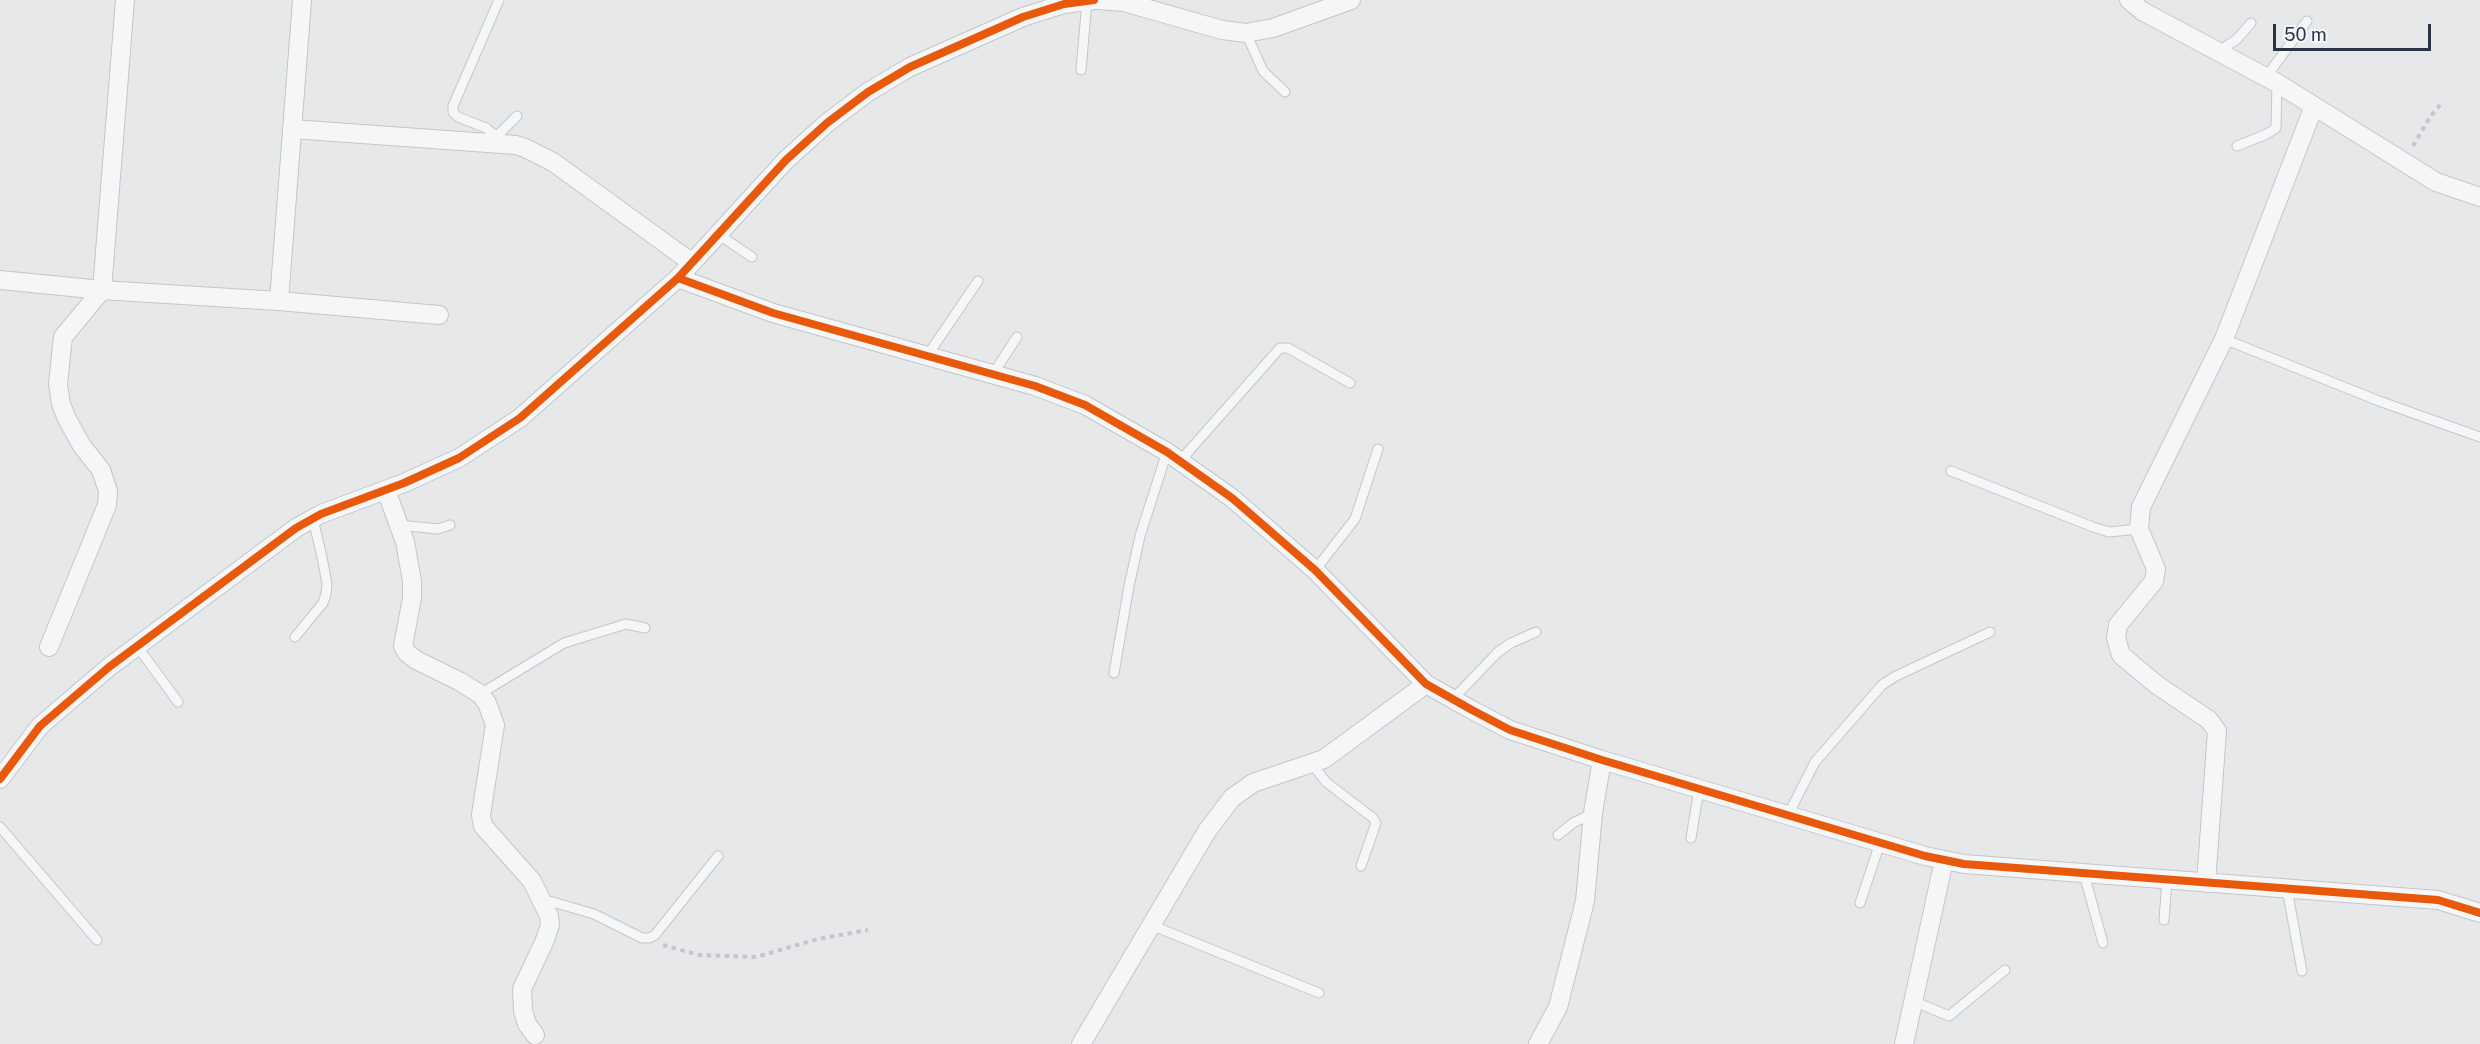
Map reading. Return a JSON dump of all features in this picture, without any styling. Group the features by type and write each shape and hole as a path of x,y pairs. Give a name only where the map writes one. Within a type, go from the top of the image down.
{"street":[{"path":"49,647 107,505 108,491 101,470 82,446 67,419 61,404 58,384 63,337 102,290 125,0"},
{"path":"279,301 302,0"},
{"path":"0,779 40,726 109,667 296,528 459,458 520,418 678,278 786,160 827,123 868,92 910,67 1023,17 1064,4 1093,0 1124,2 1222,30 1246,33 1274,28 1351,0"},
{"path":"2131,1 2142,11 2271,80 2436,182 2480,197"},
{"path":"2206,883 2217,731 2209,720 2157,685 2121,655 2116,638 2118,625 2154,581 2156,570 2139,529 2141,507 2224,339 2314,106"},
{"path":"292,129 501,141 525,148 553,162 691,262"},
{"path":"678,278 773,313 1035,386 1085,405 1174,456 1232,498 1315,570 1426,684 1510,730 1602,760 1880,843 1964,864 2438,900 2480,913"},
{"path":"0,280 102,290 279,301 439,315"},
{"path":"386,490 405,542 412,581 412,598 403,646 407,653 416,660 480,694 492,711 495,725 481,815 483,826 532,881 549,916 550,926 522,989 525,1017 536,1035"},
{"path":"1081,1044 1207,831 1232,798 1252,783 1313,765 1324,759 1426,684"},
{"path":"1538,1044 1558,1007 1585,901 1593,813 1602,760"},
{"path":"1904,1044 1944,860"}],"lane":[{"path":"499,0 453,106 453,112 458,117 486,128 501,141 517,116"},
{"path":"1081,70 1093,0"},
{"path":"2237,146 2276,128 2271,80 2307,21"},
{"path":"2218,52 2237,39 2251,23"},
{"path":"1246,33 1263,71 1285,92"},
{"path":"719,235 752,257"},
{"path":"927,356 978,281"},
{"path":"993,374 1017,337"},
{"path":"2224,339 2379,401 2480,437"},
{"path":"1114,673 1140,536 1174,456 1280,348 1288,348 1350,383"},
{"path":"1315,570 1351,527 1378,449"},
{"path":"1952,471 2109,532 2139,529"},
{"path":"295,637 323,603 326,594 327,584 313,519"},
{"path":"399,525 438,529 450,525"},
{"path":"480,694 564,643 626,624 645,628"},
{"path":"1453,699 1497,652 1536,632"},
{"path":"1788,815 1815,762 1882,685 1906,671 1990,632"},
{"path":"137,646 178,702"},
{"path":"1313,765 1326,782 1373,818 1376,823 1361,866"},
{"path":"1691,838 1699,789"},
{"path":"1558,835 1573,823 1593,813"},
{"path":"0,826 97,940"},
{"path":"1860,903 1880,843"},
{"path":"542,899 594,914 642,938 649,938 655,935 718,856"},
{"path":"2084,874 2103,943"},
{"path":"2164,920 2167,880"},
{"path":"2287,889 2302,971"},
{"path":"1151,925 1319,993"},
{"path":"1913,1001 1949,1016 2005,970"}],"path":[{"path":"2405,163 2419,135 2440,105"},
{"path":"649,938 668,947 699,955 756,957 818,939 868,930"}],"cycle path":[{"path":"0,779 40,726 109,667 296,528 321,514 404,483 459,458 520,418 678,278 786,160 827,123 868,92 910,67 1023,17 1064,4 1094,0"},
{"path":"678,278 773,313 1035,386 1085,405 1167,452 1232,498 1315,570 1426,684 1510,730 1602,760 1925,856 1964,864 2438,900 2480,913"}]}
